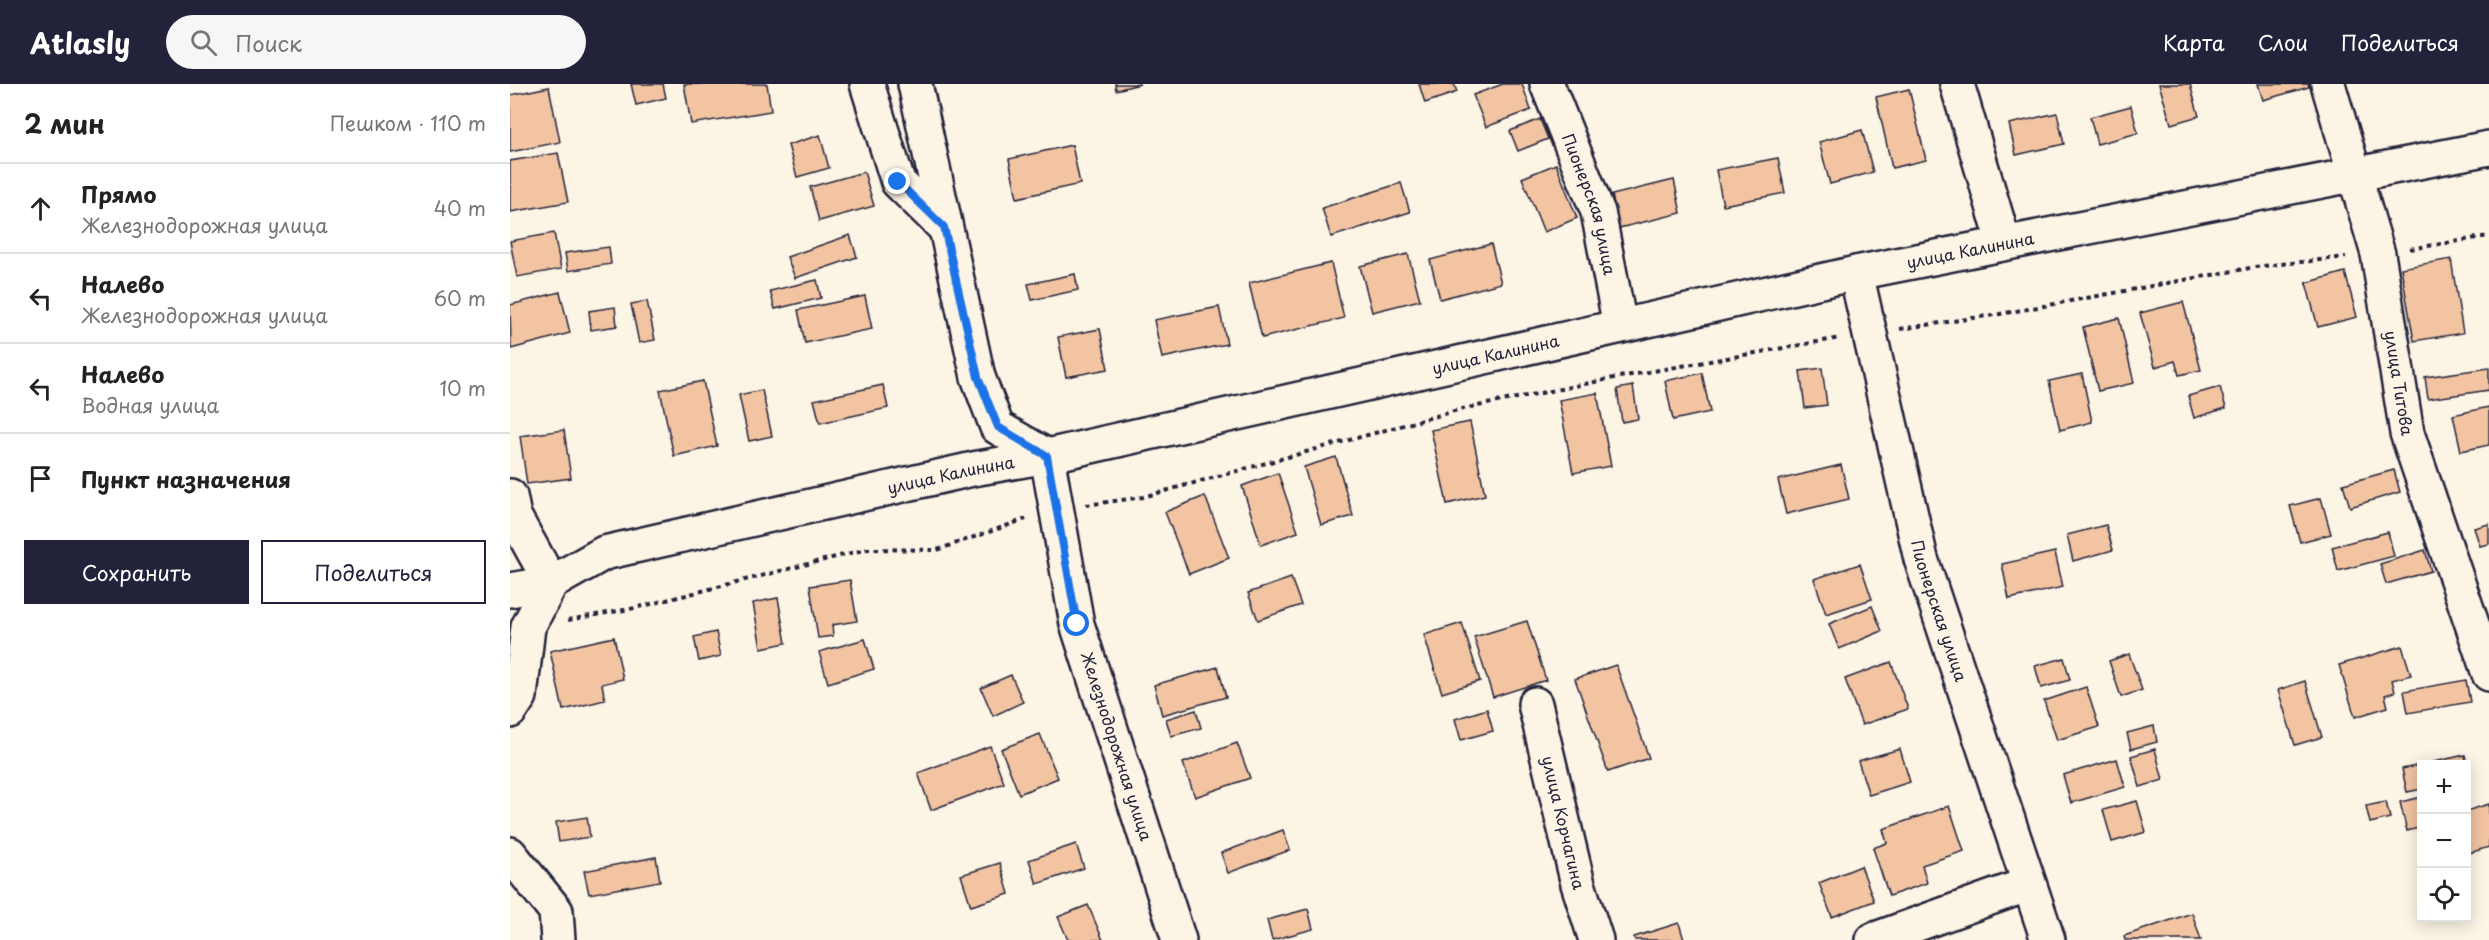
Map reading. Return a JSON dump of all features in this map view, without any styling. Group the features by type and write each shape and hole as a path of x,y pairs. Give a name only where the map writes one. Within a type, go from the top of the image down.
{"street":[{"path":"867,84 898,182 944,227"},
{"path":"915,84 978,377 998,427 1047,456"},
{"name":"Пионерская улица","path":"1547,84 1598,212 1620,326"},
{"path":"1957,84 2004,243"},
{"name":"улица Титова","path":"2328,84 2378,254 2406,433 2489,674"},
{"name":"улица Калинина","path":"510,590 550,583 604,553 973,469 1047,456 1856,273 2489,148"},
{"name":"Пионерская улица","path":"1856,273 1922,559 2048,940"},
{"name":"Железнодорожная улица","path":"1047,456 1077,624 1179,940"},
{"path":"510,496 514,516 550,583 528,627 520,696 510,711"},
{"name":"улица Корчагина","path":"1534,704 1578,884 1596,940"},
{"path":"510,854 556,911 558,940"},
{"path":"1873,940 2029,884"}],"path":[{"path":"528,627 635,608 867,549 938,550 1056,510 1143,497 1458,410 1614,378 2000,314 2255,267 2378,254 2489,236"}],"building":[{"path":"631,84 663,84 666,98 636,105"},
{"path":"684,84 767,84 771,111 691,124"},
{"path":"1115,84 1140,84 1116,90"},
{"path":"1419,84 1454,84 1457,92 1425,103"},
{"path":"1503,84 1522,84 1531,110 1486,127 1473,95"},
{"path":"2159,84 2190,84 2199,116 2171,124"},
{"path":"2258,84 2308,84 2309,87 2263,100"},
{"path":"549,87 560,142 510,152 510,95"},
{"path":"1909,89 1926,160 1892,168 1876,97"},
{"path":"2131,106 2138,133 2097,144 2090,117"},
{"path":"2057,113 2064,144 2016,155 2009,124"},
{"path":"1540,119 1548,139 1518,151 1510,131"},
{"path":"1862,130 1873,172 1830,184 1819,142"},
{"path":"820,135 829,168 797,177 788,145"},
{"path":"1072,145 1080,184 1017,198 1009,159"},
{"path":"558,153 568,202 510,212 510,161"},
{"path":"1778,158 1785,193 1723,205 1716,170"},
{"path":"1556,164 1577,218 1544,232 1522,178"},
{"path":"864,172 874,206 819,221 810,187"},
{"path":"1674,180 1681,213 1619,228 1612,195"},
{"path":"1401,183 1410,212 1331,237 1322,208"},
{"path":"554,233 561,269 517,277 510,241"},
{"path":"850,235 857,257 795,278 787,257"},
{"path":"1491,244 1501,283 1440,299 1430,260"},
{"path":"609,247 611,264 568,271 565,253"},
{"path":"1408,254 1420,300 1372,312 1360,266"},
{"path":"2451,259 2463,333 2414,341 2401,268"},
{"path":"1331,263 1344,318 1262,338 1249,283"},
{"path":"2345,272 2357,317 2318,327 2306,283"},
{"path":"1075,274 1078,290 1032,300 1028,284"},
{"path":"817,280 821,298 775,309 770,291"},
{"path":"560,292 570,333 511,349 510,305"},
{"path":"865,296 872,329 805,343 798,310"},
{"path":"647,301 655,340 639,343 631,304"},
{"path":"2183,302 2201,370 2179,375 2175,361 2155,367 2140,313"},
{"path":"615,307 617,326 591,330 589,311"},
{"path":"1219,307 1227,344 1162,358 1154,320"},
{"path":"2119,318 2134,383 2098,391 2083,327"},
{"path":"1100,329 1108,369 1066,377 1058,337"},
{"path":"1822,368 1827,405 1805,408 1800,371"},
{"path":"2489,368 2489,390 2428,399 2425,377"},
{"path":"1702,373 1710,412 1673,420 1665,381"},
{"path":"2082,374 2092,422 2060,430 2049,381"},
{"path":"703,381 717,446 674,456 660,390"},
{"path":"883,385 888,408 820,423 814,400"},
{"path":"1633,386 1638,419 1622,422 1617,389"},
{"path":"2220,387 2226,408 2194,418 2188,396"},
{"path":"762,390 772,436 749,441 739,395"},
{"path":"1597,393 1611,466 1573,473 1559,400"},
{"path":"2489,407 2489,445 2461,451 2453,415"},
{"path":"1470,422 1485,495 1447,504 1431,430"},
{"path":"564,430 571,478 527,484 520,436"},
{"path":"1336,457 1353,516 1321,525 1304,467"},
{"path":"1841,465 1849,499 1786,514 1778,480"},
{"path":"2394,470 2400,492 2350,507 2343,484"},
{"path":"1278,473 1298,532 1261,545 1242,486"},
{"path":"1205,496 1229,558 1189,574 1165,512"},
{"path":"2321,498 2331,534 2300,542 2290,506"},
{"path":"2489,524 2489,544 2480,546 2474,528"},
{"path":"2106,525 2113,550 2073,561 2067,535"},
{"path":"2388,532 2394,556 2338,571 2332,547"},
{"path":"2425,550 2431,571 2386,584 2380,564"},
{"path":"2055,552 2063,587 2009,599 2002,564"},
{"path":"1860,564 1872,599 1826,614 1814,579"},
{"path":"1291,578 1301,605 1258,620 1248,593"},
{"path":"850,580 857,621 832,625 833,636 818,638 810,586"},
{"path":"778,598 786,643 761,648 753,603"},
{"path":"1872,606 1882,631 1839,649 1829,624"},
{"path":"1527,621 1546,680 1493,697 1474,637"},
{"path":"1462,623 1480,681 1442,693 1424,635"},
{"path":"716,632 721,656 699,661 694,637"},
{"path":"614,637 623,679 602,684 605,700 563,710 550,651"},
{"path":"865,639 874,669 828,683 819,652"},
{"path":"2402,646 2411,675 2392,680 2395,692 2385,695 2388,707 2355,717 2339,665"},
{"path":"2129,654 2142,690 2121,697 2109,661"},
{"path":"2064,658 2070,680 2041,688 2035,666"},
{"path":"1891,662 1908,709 1862,725 1845,679"},
{"path":"1616,665 1649,758 1608,772 1575,679"},
{"path":"1218,667 1226,697 1162,715 1154,685"},
{"path":"1011,675 1023,702 993,716 981,688"},
{"path":"2466,680 2470,702 2408,713 2404,691"},
{"path":"2305,681 2322,737 2295,745 2278,690"},
{"path":"2086,687 2099,727 2057,740 2044,701"},
{"path":"1487,709 1493,731 1461,740 1455,719"},
{"path":"1196,710 1201,728 1171,736 1166,719"},
{"path":"2154,726 2157,742 2131,749 2127,733"},
{"path":"1040,734 1058,778 1019,794 1001,749"},
{"path":"1237,743 1250,778 1195,797 1183,763"},
{"path":"990,746 1004,783 931,810 918,773"},
{"path":"1900,749 1910,782 1869,795 1858,761"},
{"path":"2155,749 2163,780 2140,787 2131,756"},
{"path":"2465,755 2466,760 2442,760"},
{"path":"2117,759 2125,787 2071,803 2063,775"},
{"path":"2417,766 2417,790 2407,792 2402,769"},
{"path":"2417,798 2417,828 2407,831 2400,802"},
{"path":"2137,801 2146,832 2112,842 2103,810"},
{"path":"2386,802 2390,818 2370,823 2366,806"},
{"path":"2489,804 2489,847 2471,852 2471,814 2471,809"},
{"path":"1949,806 1964,851 1922,865 1927,883 1889,896 1873,848 1887,843 1883,829"},
{"path":"587,817 590,837 559,842 556,822"},
{"path":"1283,830 1290,850 1228,873 1221,853"},
{"path":"1076,844 1084,868 1037,884 1029,860"},
{"path":"656,857 660,881 589,894 584,871"},
{"path":"1000,863 1009,894 971,906 961,875"},
{"path":"1861,866 1874,901 1832,917 1819,883"},
{"path":"1088,905 1103,940 1068,940 1058,917"},
{"path":"1308,909 1313,929 1272,940 1267,920"},
{"path":"2192,913 2201,940 2125,940 2124,936"},
{"path":"1679,923 1684,940 1635,940 1634,937"}],"route":[{"path":"898,182 944,227 978,377 998,427 1047,456 1077,624"}]}
